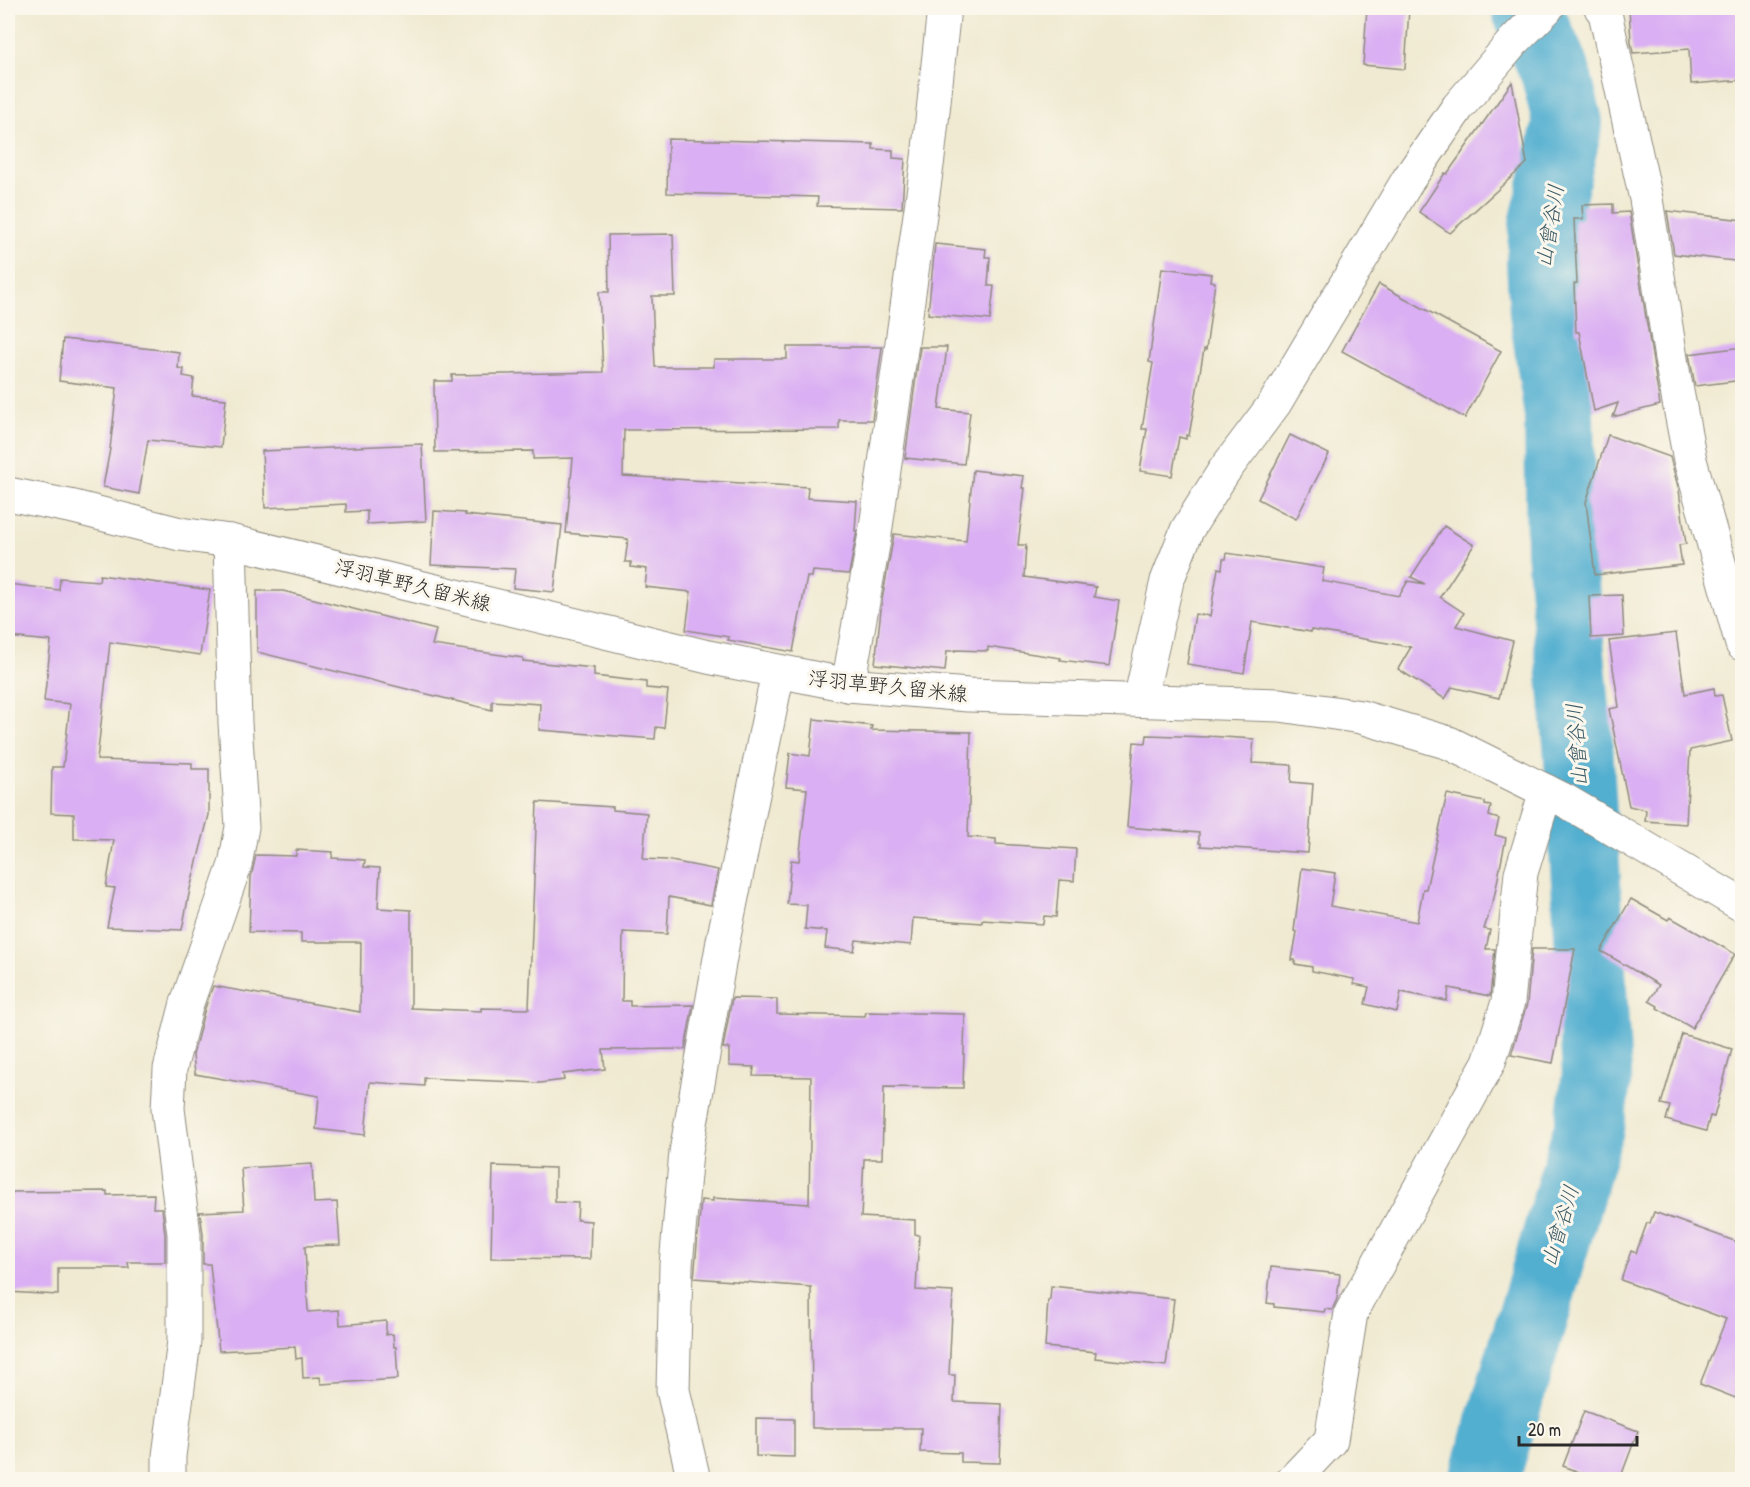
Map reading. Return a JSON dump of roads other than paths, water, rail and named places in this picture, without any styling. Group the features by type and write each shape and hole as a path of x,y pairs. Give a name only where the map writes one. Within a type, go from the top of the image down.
{"street":[{"path":"848,686 875,534 928,158 944,8"},
{"path":"1140,700 1167,581 1187,530 1224,471 1275,403 1408,180 1458,107 1513,42 1547,8"},
{"path":"1601,8 1605,13 1646,199 1672,365 1690,460 1743,644"},
{"name":"浮羽草野久留米線","path":"8,494 74,507 180,534 230,541 685,651 848,686 968,695 1280,705 1361,717 1449,743 1555,796 1743,905"},
{"path":"169,1479 169,1456 184,1341 184,1234 168,1109 170,1069 187,1003 235,865 242,826 235,723 230,541"},
{"path":"694,1479 673,1390 676,1265 686,1152 723,941 778,672"},
{"path":"1293,1479 1332,1440 1351,1313 1489,1062 1508,1002 1521,873 1555,796"}],"waterway":[{"name":"山曾谷川","path":"1484,1480 1589,1128 1597,1075 1578,743 1561,551 1559,414 1544,313 1541,262 1544,226 1568,123 1555,71 1526,8"}]}
